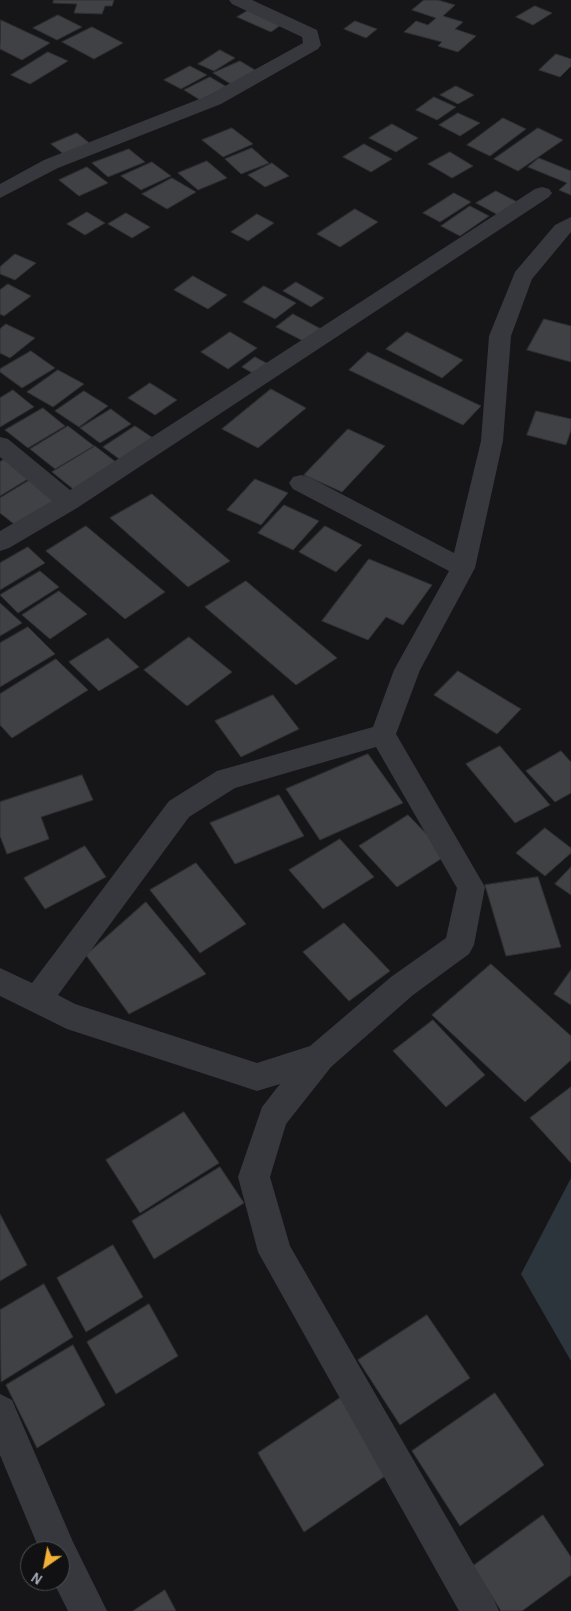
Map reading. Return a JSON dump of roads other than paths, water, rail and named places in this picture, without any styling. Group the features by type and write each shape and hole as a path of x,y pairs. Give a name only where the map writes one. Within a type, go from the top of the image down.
{"street":[{"path":"0,192 51,164 214,100 312,46 311,34 238,0"},
{"path":"0,542 69,502 542,193"},
{"path":"383,735 407,670 463,568 492,441 500,336 522,277 562,229 571,223"},
{"path":"0,445 69,502"},
{"path":"301,483 463,568"},
{"path":"37,1000 179,809 227,779 383,735"},
{"path":"383,735 471,887 459,945 402,986 320,1057 274,1117 254,1177 275,1252 480,1611"},
{"path":"0,981 67,1015 257,1077 320,1057"},
{"path":"0,1412 54,1541"},
{"path":"70,1575 88,1611"}]}
